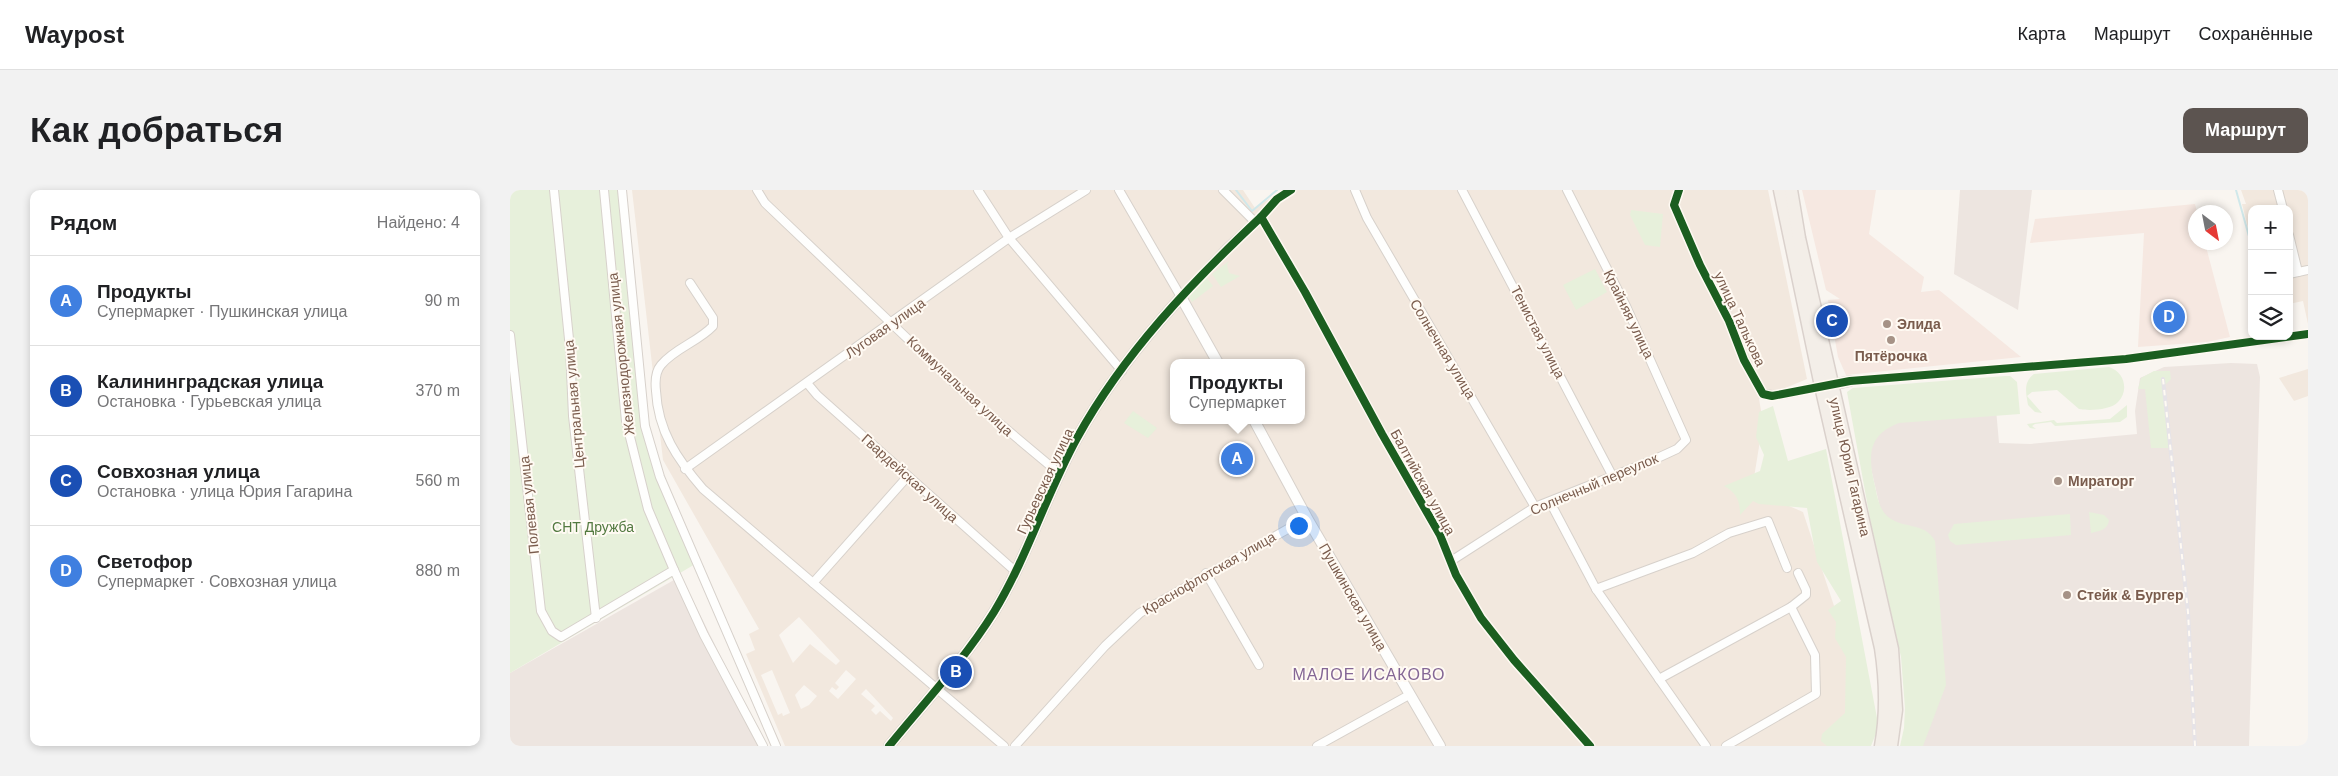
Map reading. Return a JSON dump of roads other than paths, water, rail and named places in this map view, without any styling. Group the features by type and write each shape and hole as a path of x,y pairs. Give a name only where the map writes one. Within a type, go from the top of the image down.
{"main road":[{"name":"улица Юрия Гагарина","path":"1780,190 1826,386 1892,649 1896,710 1891,746"},
{"name":"улица Юрия Гагарина","path":"1791,190 1826,386 1881,648 1886,687 1886,713 1881,746"}],"street":[{"name":"Центральная улица","path":"554,190 570,349 573,416 596,618"},
{"name":"Железнодорожная улица","path":"604,190 626,421 648,509 704,635 763,746"},
{"path":"622,190 645,426 660,477 776,746"},
{"name":"Коммунальная улица","path":"757,190 765,203 974,402 1060,474"},
{"path":"978,190 1009,238 1122,371"},
{"name":"Луговая улица","path":"685,469 893,323 1009,238 1086,190"},
{"path":"1118,190 1216,359"},
{"name":"Балтийская улица","path":"1223,190 1260,217 1305,292 1382,434 1440,535 1456,575 1481,618 1514,660 1590,746"},
{"name":"Гурьевская улица","path":"889,746 970,647 994,610 1015,571 1077,438 1150,331 1227,248 1277,199 1291,190"},
{"name":"Солнечная улица","path":"1354,190 1386,252 1535,507"},
{"name":"Тенистая улица","path":"1462,190 1612,475"},
{"name":"Крайняя улица","path":"1567,190 1626,306 1686,440"},
{"name":"улица Талькова","path":"1679,190 1674,205 1700,265 1729,321 1744,360 1763,394 1772,396 1826,386"},
{"path":"2278,190 2282,205"},
{"path":"2293,250 2298,272"},
{"path":"2293,273 2308,270"},
{"path":"690,284 712,318 713,326 707,332 673,353 659,366 655,379 656,402 666,436 685,469 703,489 936,690 1004,746"},
{"path":"2293,336 2308,334"},
{"name":"Полевая улица","path":"510,335 541,610 552,631 561,637 596,618"},
{"path":"1826,386 1850,381 2126,359 2264,340"},
{"name":"Гвардейская улица","path":"807,383 817,395 1015,571"},
{"name":"Пушкинская улица","path":"1256,424 1307,518 1440,746"},
{"name":"Солнечный переулок","path":"1451,561 1535,507 1651,461 1676,449 1686,440"},
{"path":"813,583 908,476"},
{"path":"1550,502 1596,588 1706,746"},
{"name":"Краснофлотская улица","path":"1015,746 1105,646 1140,613 1206,573 1307,518"},
{"path":"1596,588 1693,553 1729,534 1768,521 1787,568"},
{"path":"596,618 674,570"},
{"path":"1206,573 1259,665"},
{"path":"1659,679 1791,607 1806,595 1806,590 1798,574"},
{"path":"1726,746 1816,694 1815,654 1791,607"},
{"path":"1318,746 1410,695"}],"waterway":[{"path":"1236,190 1252,211 1277,190"},
{"path":"2236,190 2248,233"}],"railway":[{"path":"2163,379 2188,612 2195,746"}],"place":[{"name":"Светофор","path":"2169,317"},
{"name":"Совхозная улица","path":"1832,321"},
{"name":"Элида","path":"1887,324"},
{"name":"Пятёрочка","path":"1891,340"},
{"name":"Продукты","path":"1237,459"},
{"name":"Мираторг","path":"2058,481"},
{"name":"Стейк & Бургер","path":"2067,595"},
{"name":"Калининградская улица","path":"956,672"}],"district":[{"name":"МАЛОЕ ИСАКОВО","path":"1369,674"}],"park label":[{"name":"СНТ Дружба","path":"593,527"}]}
